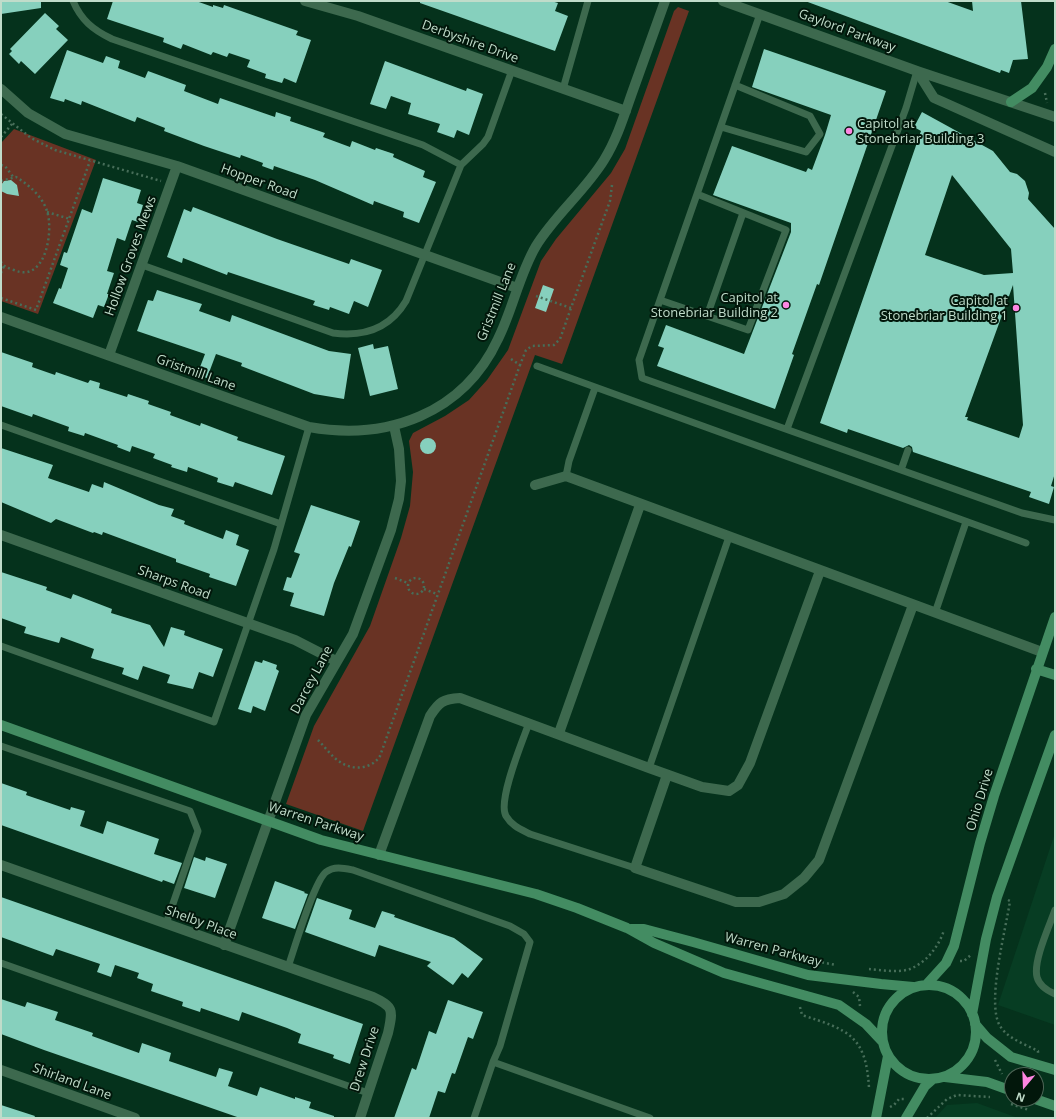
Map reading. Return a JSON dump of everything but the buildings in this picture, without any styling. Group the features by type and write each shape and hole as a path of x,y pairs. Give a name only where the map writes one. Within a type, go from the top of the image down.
{"main road":[{"path":"1011,102 1032,88 1047,67 1055,49"},
{"name":"Ohio Drive","path":"926,985 946,963 954,946 980,843 1036,669 1055,617"},
{"path":"1036,669 1055,675"},
{"name":"Warren Parkway","path":"1,725 269,820 321,840 379,856 536,894 578,908 628,928 654,943 724,973 839,1005 866,1024 882,1042"},
{"path":"972,1014 986,939 997,896 1055,735"},
{"name":"Warren Parkway","path":"628,928 644,930 693,942 808,975 914,987"},
{"path":"926,985 938,986 951,990 961,997 972,1014 976,1032 974,1046 968,1059 958,1070 945,1076 933,1079 921,1079 910,1076 900,1070 888,1056 882,1042 881,1027 885,1013 893,1001 904,991 914,987 926,985"},
{"path":"975,1024 987,1038 1011,1057 1055,1070"},
{"path":"876,1118 888,1056"},
{"path":"945,1076 988,1082 1004,1088"},
{"path":"906,1118 921,1092 933,1079"},
{"path":"1044,1102 1055,1106"}],"street":[{"name":"Derbyshire Drive","path":"305,1 358,16 626,111"},
{"name":"Gristmill Lane","path":"1,316 309,427 348,432 394,426 416,418 440,405 472,378 498,340 528,260 537,244 603,162 614,142 665,1"},
{"name":"Gaylord Parkway","path":"723,1 917,71 1055,117"},
{"path":"917,71 934,98 1055,152"},
{"name":"Hopper Road","path":"1,88 28,114 59,131 78,138 177,166 517,288"},
{"name":"Hollow Groves Mews","path":"109,355 177,166"},
{"name":"Darcey Lane","path":"224,945 306,716 360,617 396,517 401,472 399,449 394,426"},
{"path":"536,485 566,476 1042,652"},
{"path":"559,733 640,504"},
{"name":"Sharps Road","path":"1,535 307,645 336,662"},
{"path":"379,856 430,716 437,706 447,699 460,698 559,733 668,775 718,790 729,791 738,785 750,763 820,571"},
{"path":"668,775 635,868 736,902 759,902 784,894 804,878 820,860 913,605"},
{"name":"Shelby Place","path":"1,865 373,997 390,1007"},
{"name":"Drew Drive","path":"360,1118 388,1033 391,1020 390,1007"},
{"name":"Shirland Lane","path":"1,1070 135,1118"}],"lane":[{"path":"73,1 78,13 86,23 112,39 423,145 461,165"},
{"path":"563,88 588,1"},
{"path":"760,14 639,360 642,378 1022,513 1055,520"},
{"path":"142,265 323,330 354,334 375,329 384,325 397,314 406,301 461,165 479,148 488,136 512,70"},
{"path":"787,429 906,108 917,71"},
{"path":"720,126 806,152 820,134 810,116 735,85"},
{"path":"660,300 748,330 786,230 697,194"},
{"path":"707,316 743,213"},
{"path":"537,366 1026,543"},
{"path":"566,476 568,461 595,388"},
{"path":"1,425 281,524"},
{"path":"1,646 214,722 249,624 281,524 309,427"},
{"path":"901,470 908,450"},
{"path":"935,613 966,522"},
{"path":"649,768 729,537"},
{"path":"529,723 507,785 504,801 505,814 514,827 530,834 635,868"},
{"path":"1,746 190,811 198,831 166,924"},
{"path":"288,967 317,886 325,873 337,868 353,870 510,926 524,934 530,942 500,1046 474,1118"},
{"path":"1055,910 1036,966 1037,979 1047,990 1055,994"},
{"path":"1,963 368,1093"},
{"path":"493,1062 650,1118"}],"path":[{"path":"1045,93 1047,103"},
{"path":"1,114 31,138 55,150 171,183"},
{"path":"1,137 12,124"},
{"path":"1,298 36,310 90,161"},
{"path":"1,165 5,166 14,178 27,184 39,196 47,212 49,240 45,257 32,270 19,273 4,266 1,262"},
{"path":"1,181 14,178"},
{"path":"318,740 340,762 353,767 366,767 375,763 380,756 526,350 532,346 554,345 560,339 610,202 612,185"},
{"path":"47,212 70,219"},
{"path":"1,273 4,266"},
{"path":"536,296 571,308"},
{"path":"511,360 520,365"},
{"path":"395,578 408,583"},
{"path":"418,578 424,583 424,589 421,593 414,594 410,591 408,583 412,579 418,578"},
{"path":"424,589 437,594"},
{"path":"997,896 1010,901 995,991 996,1016 1000,1026 1010,1036 1038,1051 1038,1065"},
{"path":"867,969 894,970 913,967 936,949 945,927"},
{"path":"956,960 964,961 969,954 974,954"},
{"path":"808,975 815,961 838,965"},
{"path":"850,987 861,1003 859,1007"},
{"path":"797,994 802,1015 832,1025 848,1034 855,1041 864,1055 869,1090"},
{"path":"927,1118 947,1099 957,1095 994,1097"},
{"path":"889,1107 894,1105 899,1099 904,1099"},
{"path":"1020,1107 1031,1111 1033,1107"}],"shaded area":[{"path":"678,7 689,11 562,364 535,355 363,831 286,804 314,726 370,626 401,538 410,506 413,472 409,441 413,433 445,416 469,400 487,380 508,350 541,261 556,239 611,173 625,149 674,11"},
{"path":"14,129 96,160 38,314 1,301 1,143"},
{"path":"1055,833 1055,1025 998,1005"},
{"path":"977,1103 1018,1118 935,1118 947,1105"}],"place":[{"name":"Capitol at Stonebriar Building 3","path":"849,131"},
{"name":"Capitol at Stonebriar Building 2","path":"786,305"},
{"name":"Capitol at Stonebriar Building 1","path":"1016,308"}]}
